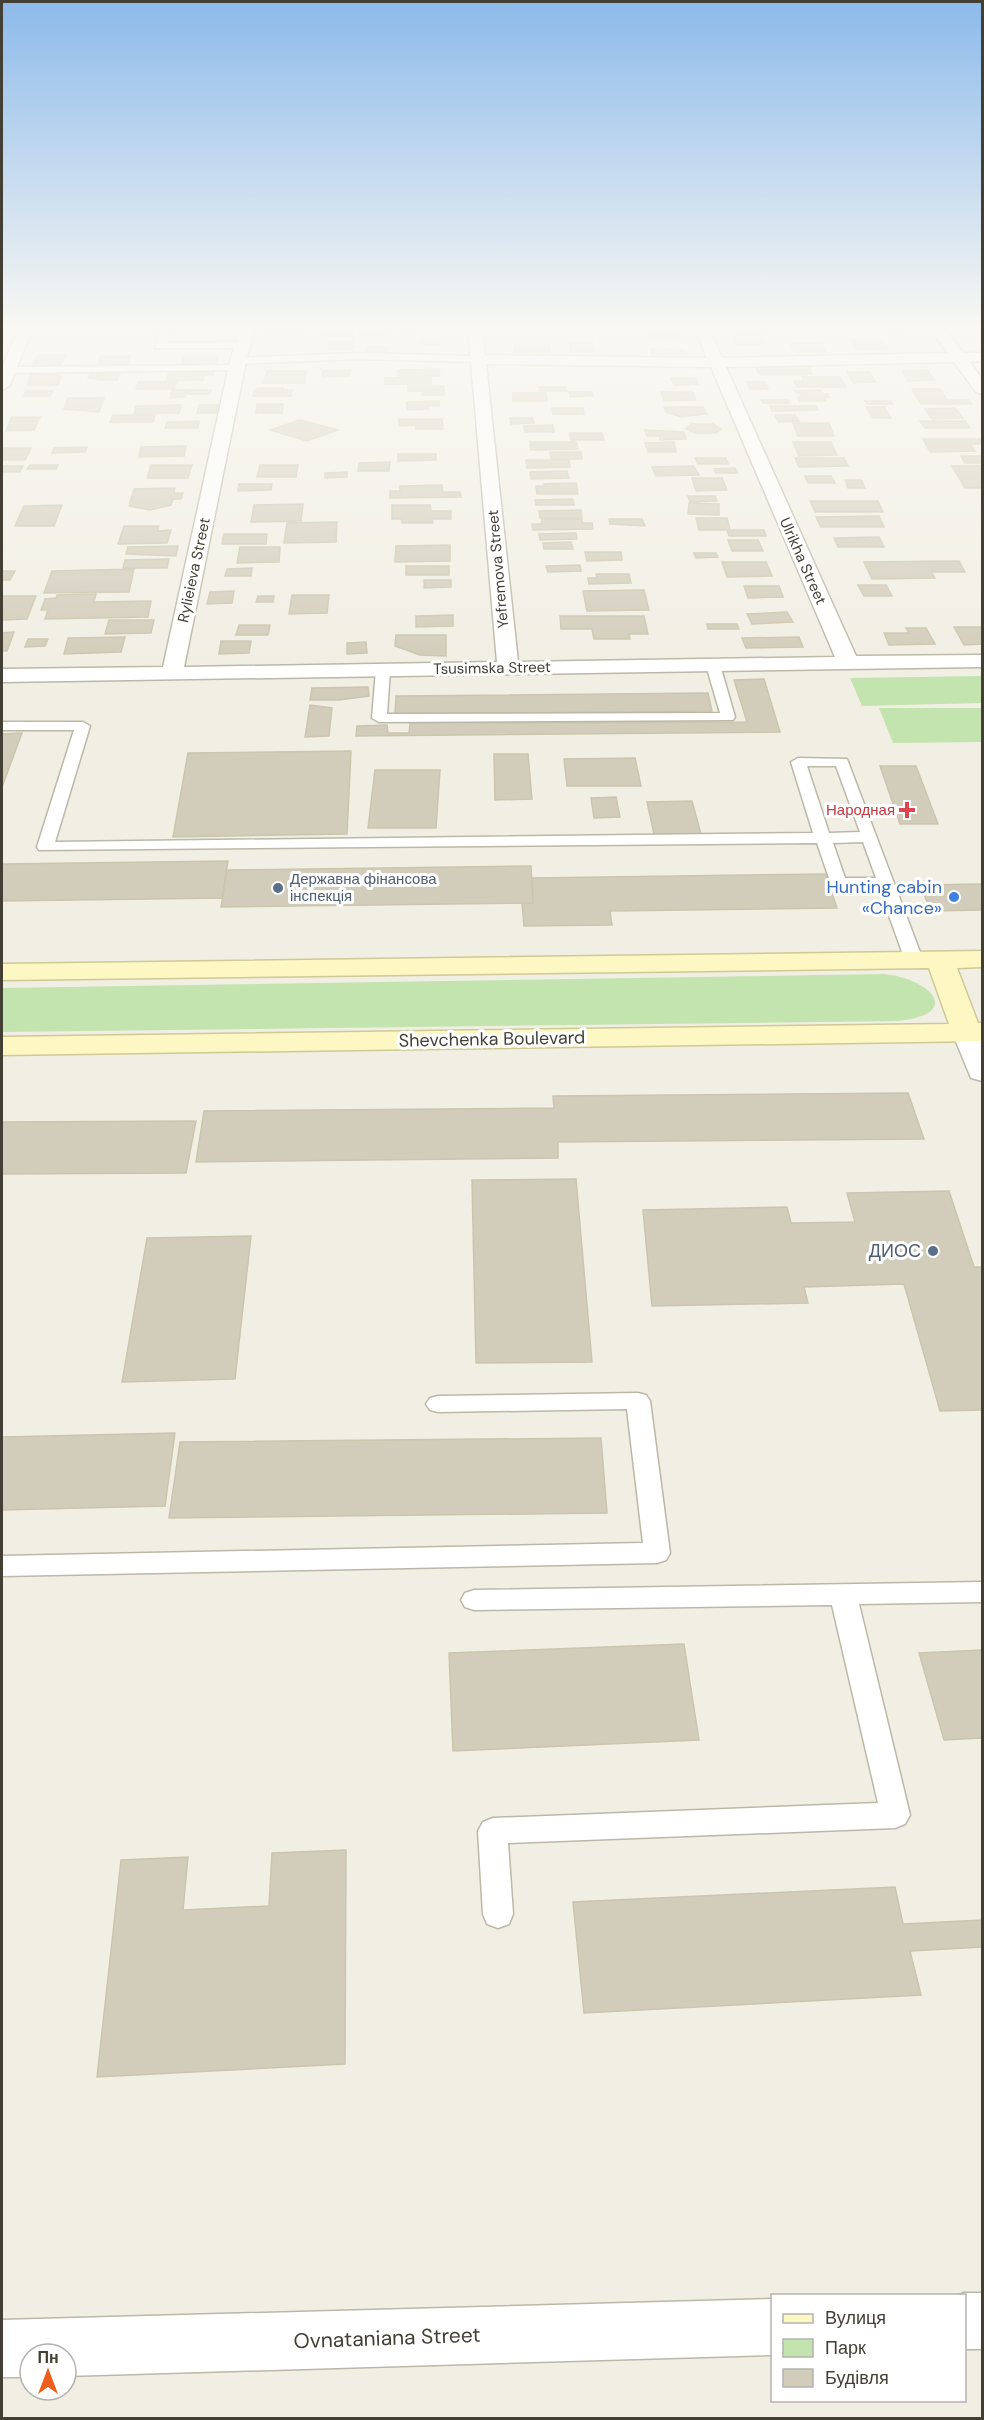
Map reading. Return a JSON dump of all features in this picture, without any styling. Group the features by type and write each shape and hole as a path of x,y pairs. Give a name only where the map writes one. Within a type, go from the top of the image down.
{"main road":[{"path":"2,972 982,959"},
{"path":"927,960 975,1032"},
{"name":"Shevchenka Boulevard","path":"2,1046 975,1032"}],"street":[{"name":"Rylieieva Street","path":"172,674 222,440"},
{"name":"Yefremova Street","path":"486,440 508,668"},
{"name":"Ulrikha Street","path":"750,440 848,663"},
{"name":"Tsusimska Street","path":"2,676 982,662"},
{"path":"975,1032 982,1072"},
{"path":"966,2321 982,2321"},
{"name":"Ovnataniana Street","path":"2,2349 771,2327"}],"lane":[{"path":"383,670 379,718 728,717 713,665"},
{"path":"2,726 83,726 45,848 869,837"},
{"path":"885,883 838,883 798,762 842,762 885,883 927,960"},
{"path":"2,1566 657,1553 638,1401 438,1404"},
{"path":"474,1600 982,1592"},
{"path":"498,1914 493,1831 895,1815 843,1594"}],"green space":[{"path":"982,676 982,703 862,706 850,678"},
{"path":"879,708 982,708 982,742 893,743"},
{"path":"884,974 915,982 926,989 933,997 935,1004 930,1011 918,1017 898,1021 2,1032 2,988"}],"building":[{"path":"924,440 980,440 982,444 970,444 975,451 930,452"},
{"path":"530,442 576,442 578,449 531,450"},
{"path":"674,442 676,452 648,452 645,443"},
{"path":"793,442 831,442 837,455 799,456"},
{"path":"186,446 184,456 139,457 141,447"},
{"path":"87,447 85,452 52,453 54,448"},
{"path":"2,448 31,448 25,460 2,460"},
{"path":"550,452 581,452 582,459 551,459"},
{"path":"398,454 436,454 436,460 398,461"},
{"path":"961,456 982,456 982,463 965,463"},
{"path":"695,458 726,458 728,464 698,464"},
{"path":"795,458 844,458 848,466 799,467"},
{"path":"526,460 569,460 570,467 527,468"},
{"path":"390,462 389,471 358,471 359,463"},
{"path":"30,465 58,465 56,469 27,469"},
{"path":"151,465 192,465 188,478 147,478"},
{"path":"260,465 298,465 296,477 257,477"},
{"path":"2,466 23,466 20,472 2,472"},
{"path":"694,466 699,475 656,476 652,467"},
{"path":"952,466 982,466 982,488 965,488"},
{"path":"735,468 738,473 716,473 714,469"},
{"path":"567,471 569,478 531,479 530,472"},
{"path":"347,472 347,477 325,478 325,473"},
{"path":"805,476 831,476 835,483 808,483"},
{"path":"692,478 722,478 727,490 696,491"},
{"path":"845,480 861,480 865,488 848,488"},
{"path":"576,483 578,494 537,494 536,486"},
{"path":"239,484 272,484 271,490 238,491"},
{"path":"442,485 442,492 460,492 461,497 390,498 390,491 400,491 400,486"},
{"path":"175,488 174,493 183,493 181,499 173,499 171,505 150,510 129,506 134,489"},
{"path":"688,496 715,496 717,501 690,502"},
{"path":"573,499 574,505 536,505 535,500"},
{"path":"810,501 878,501 883,512 815,512"},
{"path":"689,503 719,504 719,515 688,514"},
{"path":"303,504 301,521 251,522 254,505"},
{"path":"62,505 54,526 15,526 24,506"},
{"path":"392,505 430,505 431,511 451,511 451,519 432,519 433,523 402,523 402,519 392,519"},
{"path":"581,510 582,518 540,518 539,511"},
{"path":"879,516 884,527 821,527 816,517"},
{"path":"696,518 727,518 730,530 699,530"},
{"path":"542,519 582,519 583,523 592,523 593,529 533,530 532,524 542,524"},
{"path":"609,519 642,519 645,526 610,524"},
{"path":"337,522 336,542 284,543 287,523"},
{"path":"124,526 159,526 157,531 171,530 167,543 118,544"},
{"path":"727,530 764,530 766,536 729,536"},
{"path":"576,533 577,539 540,540 539,534"},
{"path":"224,534 267,534 266,544 222,544"},
{"path":"879,537 884,547 838,547 834,538"},
{"path":"728,540 758,540 763,551 732,551"},
{"path":"571,542 573,549 544,549 543,543"},
{"path":"450,545 450,561 395,562 396,546"},
{"path":"178,546 176,556 126,554 128,547"},
{"path":"240,547 280,547 279,562 237,563"},
{"path":"585,552 621,552 622,560 587,561"},
{"path":"694,553 716,553 718,557 696,558"},
{"path":"169,559 167,568 123,568 125,560"},
{"path":"959,561 965,572 931,572 935,578 872,579 864,562"},
{"path":"722,562 766,562 772,576 727,577"},
{"path":"580,565 581,571 548,572 546,566"},
{"path":"406,566 449,566 449,575 406,575"},
{"path":"252,568 251,576 225,576 227,569"},
{"path":"134,569 129,592 44,593 52,571"},
{"path":"2,571 15,571 10,580 2,580"},
{"path":"596,574 629,574 631,583 589,584 588,578 597,578"},
{"path":"424,580 451,580 451,587 424,588"},
{"path":"858,585 886,585 892,596 864,596"},
{"path":"744,586 779,586 783,597 748,598"},
{"path":"644,590 649,610 587,611 583,591"},
{"path":"234,591 232,603 207,604 210,592"},
{"path":"96,594 94,602 151,601 148,617 45,619 48,610 41,610 45,599 56,598 57,595"},
{"path":"292,595 329,595 327,613 289,614"},
{"path":"2,596 36,596 27,619 2,620"},
{"path":"258,596 274,596 273,602 256,602"},
{"path":"787,612 793,622 752,624 747,614"},
{"path":"453,615 453,626 416,627 416,616"},
{"path":"560,616 644,616 648,634 629,634 630,639 594,639 592,629 561,629"},
{"path":"109,620 154,620 151,633 105,634"},
{"path":"707,624 737,624 739,629 708,629"},
{"path":"239,625 270,625 268,635 236,635"},
{"path":"954,627 982,627 982,644 964,645"},
{"path":"906,628 926,628 935,644 889,645 884,633 909,633"},
{"path":"14,632 7,651 2,651 2,633"},
{"path":"396,635 446,635 446,656 420,655 395,646"},
{"path":"125,637 121,652 64,654 68,638"},
{"path":"799,637 803,647 746,648 742,638"},
{"path":"28,639 48,639 45,646 25,647"},
{"path":"221,641 251,641 249,653 219,654"},
{"path":"366,642 367,653 347,654 347,643"},
{"path":"764,679 780,732 356,736 357,726 387,725 388,733 409,733 410,723 747,722 734,680"},
{"path":"368,687 369,696 339,700 310,700 312,688"},
{"path":"708,693 712,711 395,714 396,696"},
{"path":"310,705 332,708 329,736 305,737"},
{"path":"22,733 2,787 2,734"},
{"path":"351,751 347,834 173,837 188,753"},
{"path":"494,754 528,754 532,799 495,800"},
{"path":"635,758 641,786 567,786 564,759"},
{"path":"880,766 916,766 938,824 900,824"},
{"path":"375,770 440,770 436,828 368,828"},
{"path":"616,797 620,817 594,818 591,798"},
{"path":"692,801 701,834 654,834 647,802"},
{"path":"228,861 222,898 2,901 2,864"},
{"path":"531,866 533,903 221,907 227,870"},
{"path":"826,874 837,908 610,911 612,925 524,926 522,903 533,903 532,878"},
{"name":"Hunting cabin «Chance»","path":"982,884 982,910 931,911 920,885"},
{"path":"908,1093 924,1139 558,1142 558,1158 196,1162 204,1111 554,1108 553,1096"},
{"path":"196,1121 186,1173 2,1174 2,1122"},
{"path":"576,1179 592,1362 476,1363 472,1180"},
{"path":"949,1191 974,1267 982,1267 982,1410 940,1411 904,1284 804,1287 808,1303 652,1306 643,1210 787,1207 791,1223 855,1222 847,1193"},
{"path":"251,1236 235,1379 122,1382 147,1238"},
{"path":"175,1433 165,1506 2,1510 2,1437"},
{"path":"601,1438 607,1513 169,1518 180,1442"},
{"path":"684,1644 699,1740 453,1751 449,1653"},
{"path":"982,1650 982,1738 944,1740 919,1653"},
{"path":"346,1850 345,2064 97,2077 121,1860 188,1857 183,1910 269,1906 272,1853"},
{"path":"895,1887 903,1924 982,1920 982,1947 910,1951 921,1995 584,2013 573,1902"}],"place":[{"name":"Народная","path":"907,810"},
{"name":"Державна фінансова інспекція","path":"278,888"},
{"name":"Hunting cabin «Chance»","path":"954,897"},
{"name":"ДИОС","path":"933,1251"}]}
